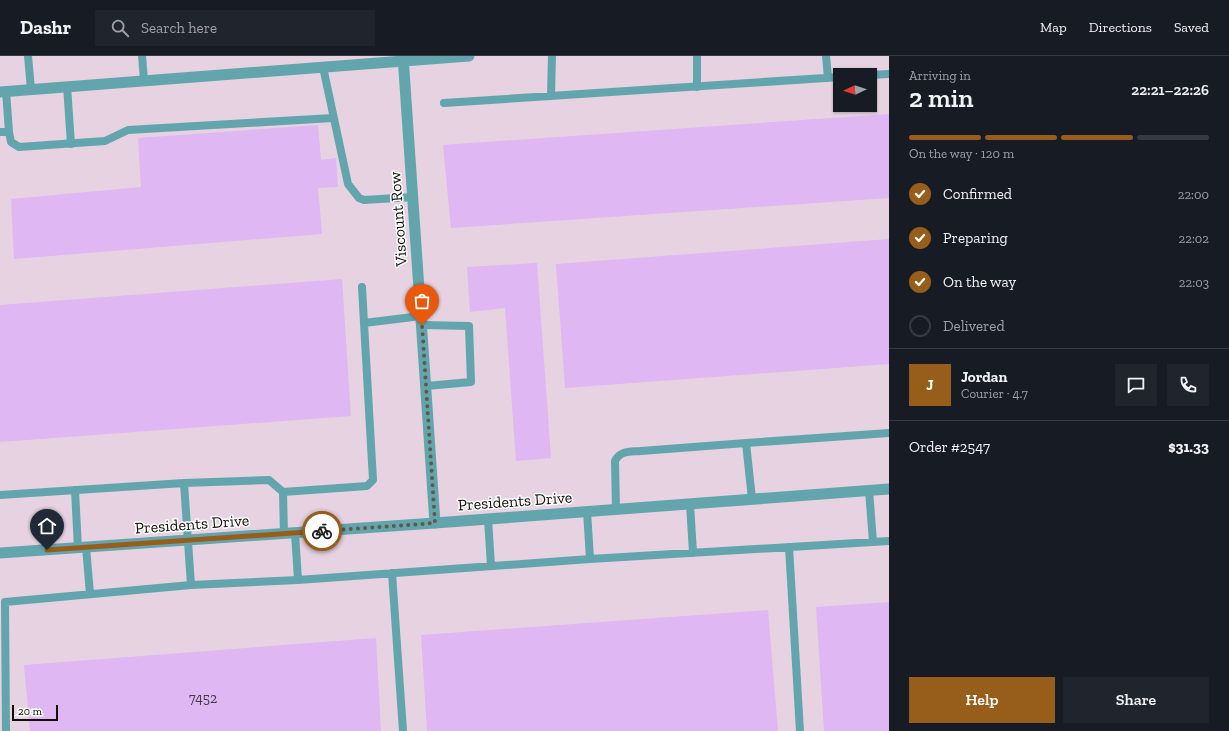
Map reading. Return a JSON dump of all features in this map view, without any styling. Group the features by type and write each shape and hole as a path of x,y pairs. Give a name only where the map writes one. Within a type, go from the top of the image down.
{"street":[{"path":"3,91 323,67 403,58 469,56"},
{"name":"Viscount Row","path":"403,58 435,523"},
{"name":"Presidents Drive","path":"0,553 435,523 889,489"}],"lane":[{"path":"28,56 31,89"},
{"path":"142,56 144,80"},
{"path":"551,96 552,56"},
{"path":"697,56 697,87"},
{"path":"826,56 828,78"},
{"path":"323,67 348,184 359,198 364,200 413,197"},
{"path":"877,75 889,74"},
{"path":"444,103 833,78"},
{"path":"67,86 71,144"},
{"path":"3,91 11,142 19,147 105,141 128,130 333,118"},
{"path":"0,132 9,132"},
{"path":"283,492 367,486 373,480 362,287"},
{"path":"364,323 421,321 469,326 471,382 426,386"},
{"path":"616,509 615,461 619,454 625,452 889,433"},
{"path":"746,443 752,499"},
{"path":"0,495 184,483 269,480 283,492 298,580"},
{"path":"184,483 191,585"},
{"path":"76,490 82,547 90,594"},
{"path":"869,490 873,542"},
{"path":"690,504 693,553"},
{"path":"587,511 590,559"},
{"path":"488,519 491,566"},
{"path":"6,731 5,602 191,585 298,580 590,559 889,541"},
{"path":"789,547 800,731"},
{"path":"392,573 403,731"}],"shaded area":[{"path":"0,56 889,56 889,731 0,731"}],"building":[{"path":"889,114 889,198 451,228 443,145"},
{"path":"318,125 321,160 336,158 338,187 318,188 322,234 14,259 11,199 141,187 138,138"},
{"path":"889,239 889,364 565,388 556,264"},
{"path":"537,263 551,458 516,461 505,308 470,312 467,267"},
{"path":"342,279 351,416 0,442 0,305"},
{"path":"889,602 889,731 824,731 816,607"},
{"path":"768,610 778,731 427,731 421,635"},
{"path":"376,638 381,731 30,731 24,665"}],"way so far":[{"path":"322,531 435,523 422,325"}],"route":[{"path":"47,550 322,531"}]}
